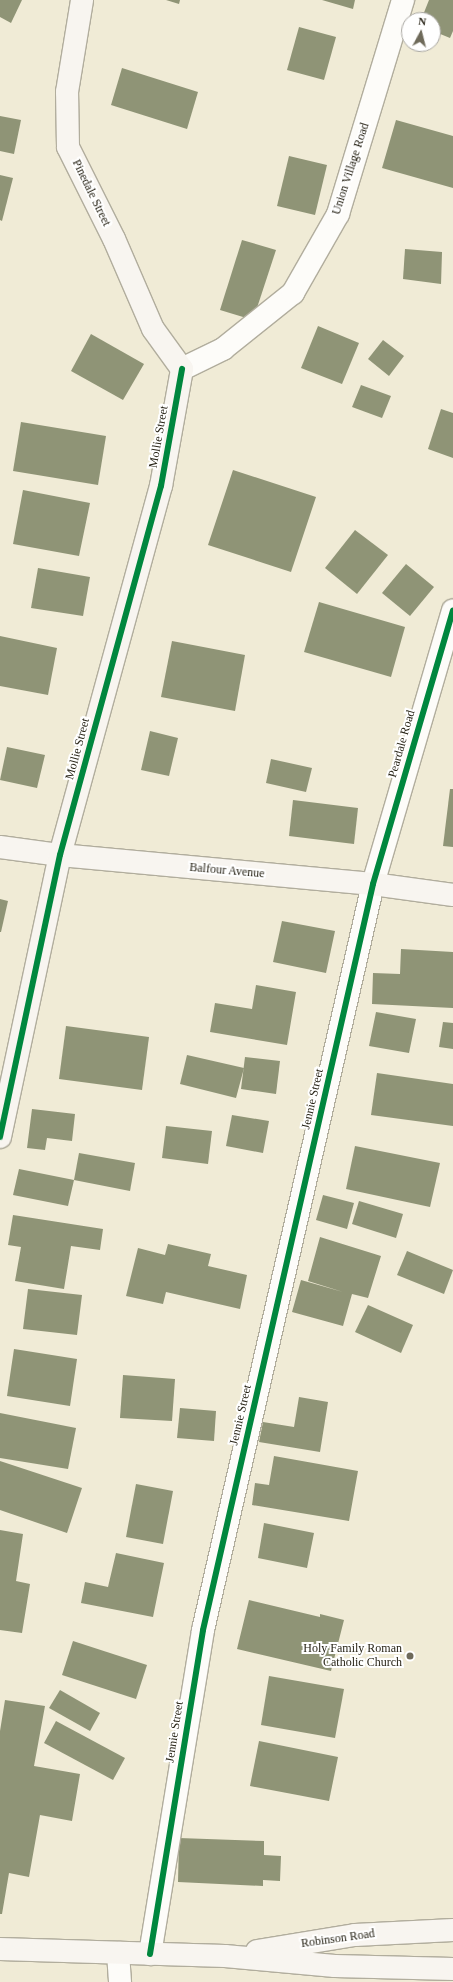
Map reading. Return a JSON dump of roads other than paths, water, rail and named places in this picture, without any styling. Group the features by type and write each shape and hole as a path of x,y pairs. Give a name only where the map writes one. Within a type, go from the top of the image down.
{"street":[{"name":"Pinedale Street","path":"82,0 67,92 68,147 114,239 153,329 182,369"},
{"name":"Union Village Road","path":"182,369 223,349 293,294 338,214 403,0"},
{"name":"Mollie Street","path":"0,1137 60,855 161,486 182,369"},
{"name":"Peardale Road","path":"373,884 453,610"},
{"name":"Balfour Avenue","path":"0,848 60,855 373,884 453,895"},
{"name":"Jennie Street","path":"150,1954 204,1630 373,884"},
{"name":"Robinson Road","path":"225,1956 355,1935 453,1930"},
{"name":"Robinson Road","path":"0,1950 225,1956 335,1966 453,1969"},
{"path":"118,1953 120,1982"}],"place":[{"name":"Holy Family Roman Catholic Church","path":"410,1656"}]}
